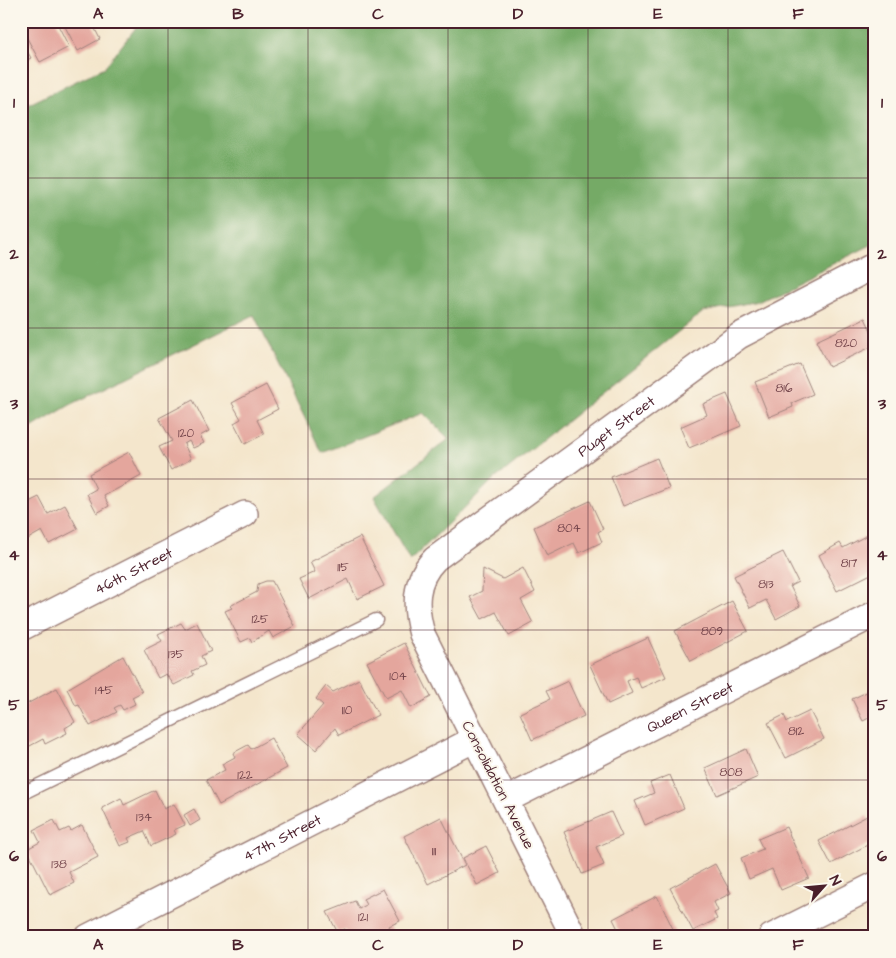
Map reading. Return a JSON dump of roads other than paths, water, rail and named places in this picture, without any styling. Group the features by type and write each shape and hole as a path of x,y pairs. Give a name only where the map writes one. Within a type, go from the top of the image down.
{"street":[{"name":"Puget Street","path":"422,634 417,608 419,583 427,567 435,558 738,336 875,266"},
{"name":"46th Street","path":"21,628 245,514"},
{"name":"Queen Street","path":"506,800 875,614"},
{"name":"Consolidation Avenue","path":"422,634 574,937"},
{"name":"47th Street","path":"88,937 475,739"},
{"path":"771,937 875,885"}],"lane":[{"path":"21,794 376,620"}]}
